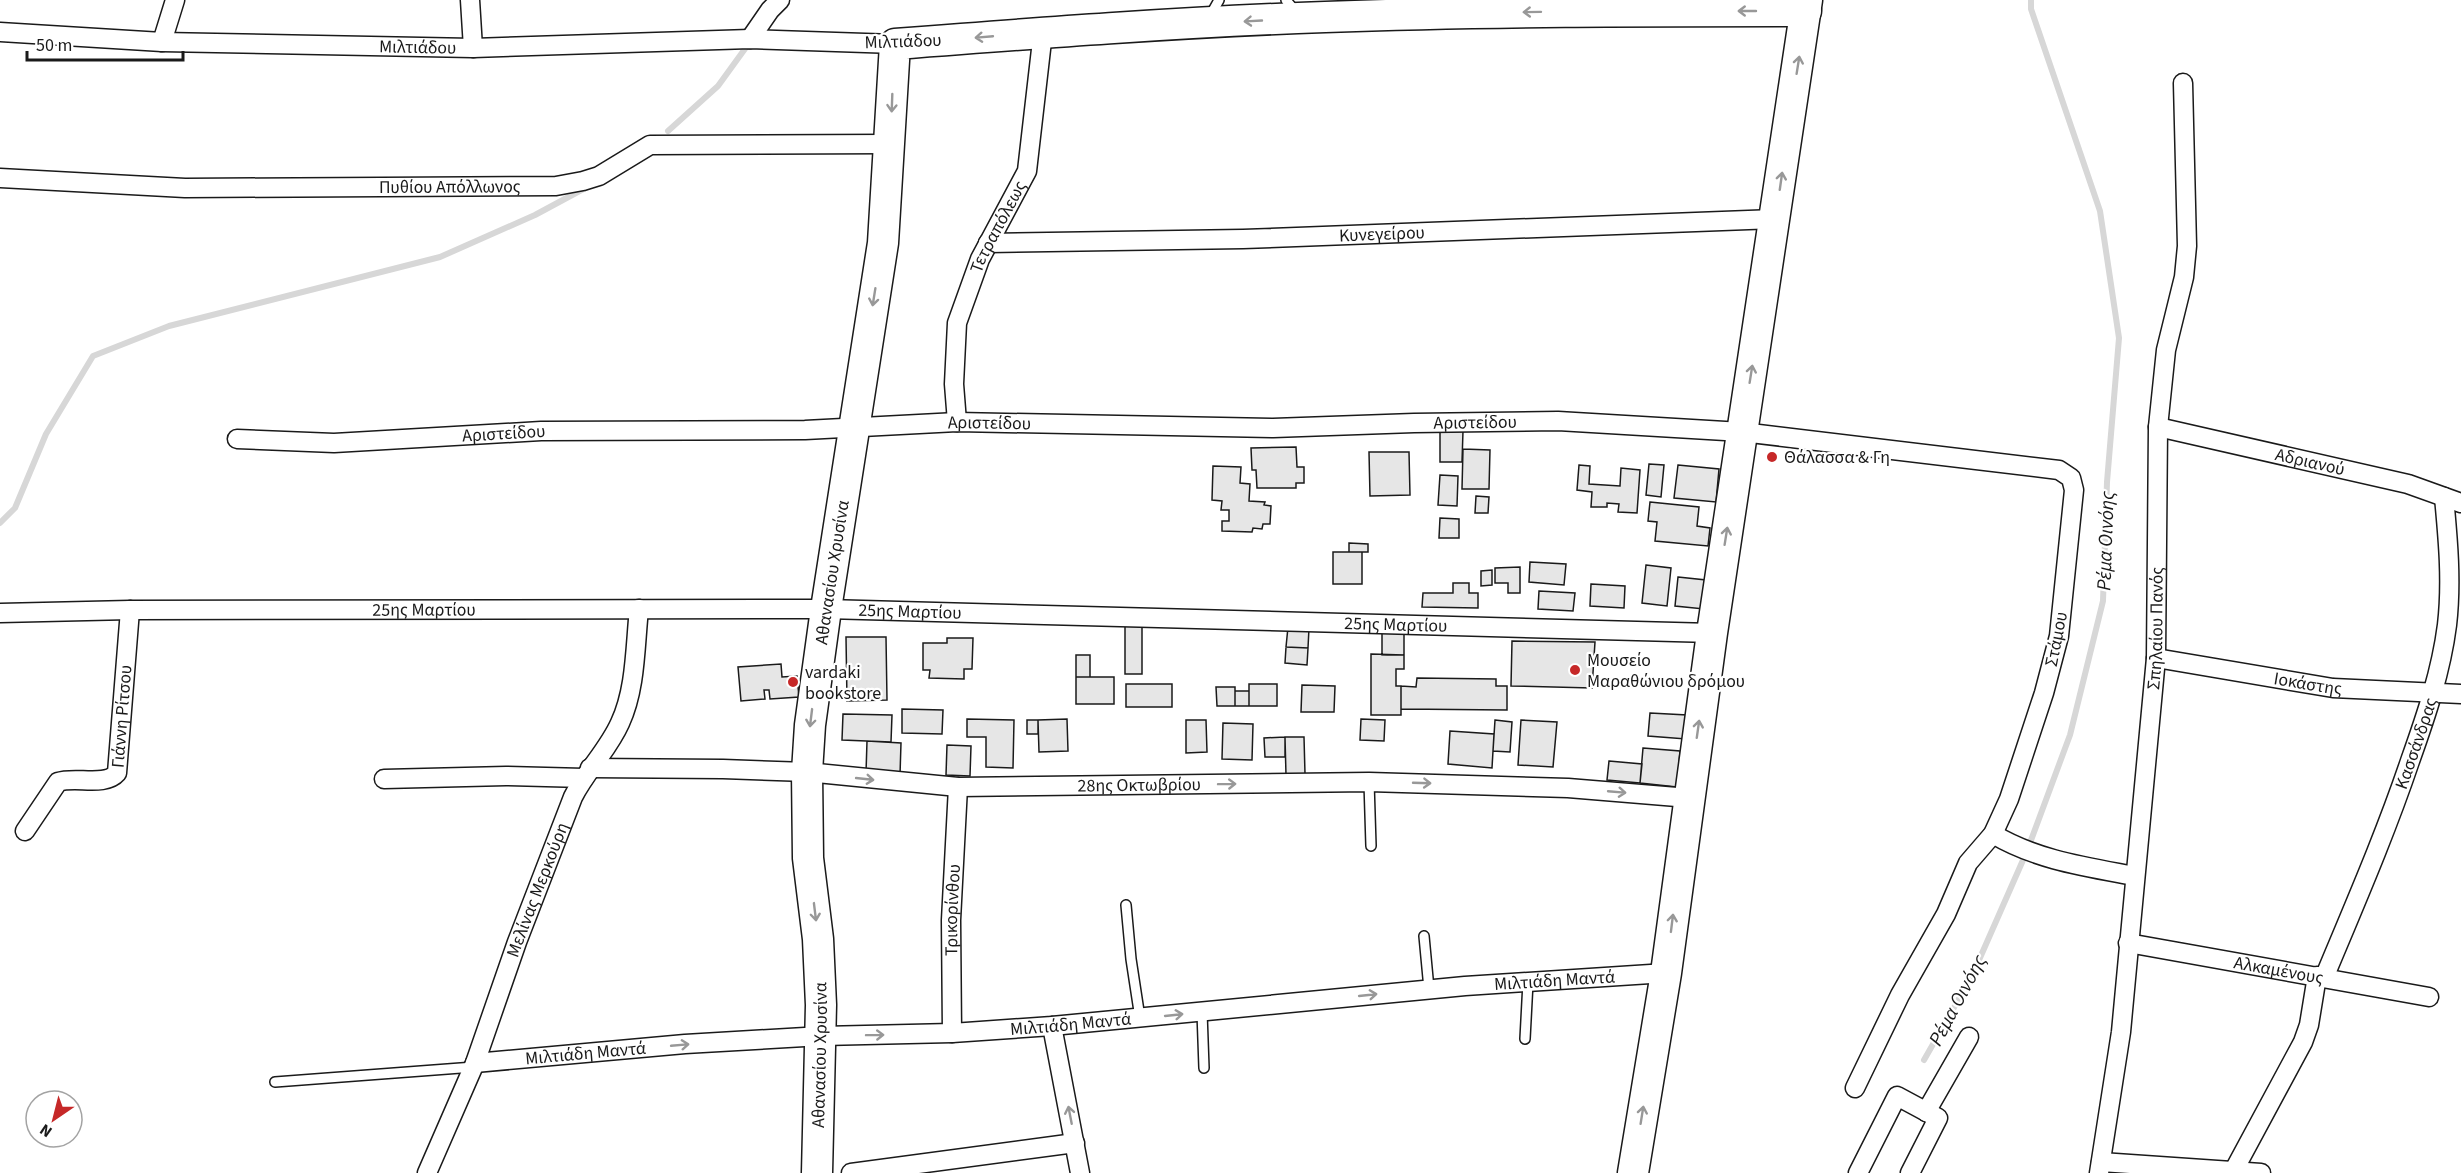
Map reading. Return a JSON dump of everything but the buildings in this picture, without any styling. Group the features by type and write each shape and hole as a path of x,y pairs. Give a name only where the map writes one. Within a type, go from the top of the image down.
{"main road":[{"name":"Μιλτιάδου","path":"895,44 1043,32 1212,12 1565,5 1806,6"},
{"path":"1633,1173 1666,973 1712,633 1806,6"},
{"name":"Αθανασίου Χρυσίνα","path":"817,1173 822,1036 820,961 808,858 807,772 810,724 853,427 883,243 895,44"}],"street":[{"path":"162,42 176,0"},
{"path":"470,0 473,48"},
{"path":"750,39 770,10 780,0"},
{"name":"Μιλτιάδου","path":"0,32 162,42 473,48 750,39 895,44"},
{"name":"Τετραπόλεως","path":"957,422 954,384 957,323 972,278 988,243 1027,171 1043,32"},
{"name":"Σπηλαίου Πανός","path":"2100,1167 2121,1032 2156,658 2158,428 2166,350 2184,277 2187,246 2183,83"},
{"name":"Πυθίου Απόλλωνος","path":"0,178 185,188 556,186 583,182 598,176 650,145 890,144"},
{"name":"Κυνεγείρου","path":"988,243 1243,239 1775,219"},
{"name":"Αριστείδου","path":"237,439 334,443 542,431 805,430 957,422 1273,428 1558,421 1742,432"},
{"name":"Αδριανού","path":"2158,428 2408,484 2453,500"},
{"name":"Στάμου","path":"1742,432 2059,470 2071,478 2074,490 2060,636 2009,799 1993,834 1968,863 1946,914 1900,994 1855,1088"},
{"name":"Κασσάνδρας","path":"2233,1172 2303,1042 2321,977 2388,824 2434,693 2442,657 2449,604 2453,500"},
{"name":"Μελίνας Μερκούρη","path":"427,1173 474,1065 517,942 573,797 614,734 625,711 631,688 639,609"},
{"name":"25ης Μαρτίου","path":"0,613 130,610 826,609 1712,633"},
{"name":"Γιάννη Ρίτσου","path":"25,831 58,782 65,779 105,780 113,778 117,773 130,610"},
{"name":"Ιοκάστης","path":"2156,658 2333,688 2461,694"},
{"name":"28ης Οκτωβρίου","path":"384,779 723,769 807,772 958,787 1369,782 1568,788 1689,798"},
{"name":"Τρικορίνθου","path":"952,1033 951,920 958,787"},
{"path":"1993,834 2011,845 2043,856 2135,876"},
{"name":"Αλκαμένους","path":"2128,943 2430,997"},
{"name":"Μιλτιάδη Μαντά","path":"474,1065 685,1044 822,1036 952,1033 1052,1026 1429,989 1666,973"},
{"path":"1052,1026 1080,1173"},
{"path":"1926,1112 1969,1037"},
{"path":"1858,1173 1897,1096 1938,1118 1910,1173"},
{"path":"851,1173 1075,1143"},
{"path":"2100,1167 2261,1173"}],"lane":[{"path":"1369,782 1371,846"},
{"path":"1126,905 1140,1018"},
{"path":"1424,936 1429,989"},
{"path":"1525,1039 1528,982"},
{"path":"1202,1012 1204,1068"},
{"path":"275,1082 474,1065"}],"waterway":[{"name":"Ρέμα Οινόης","path":"1924,1060 1972,976 2027,851 2070,735 2103,601 2107,482 2119,338 2100,211 2031,9 2031,0"},
{"path":"668,131 718,86 747,46"},
{"path":"0,523 15,508 46,434 93,356 169,326 440,257 535,215 587,187"}],"place":[{"name":"Θάλασσα & Γη","path":"1772,457"},
{"name":"Μουσείο Μαραθώνιου δρόμου","path":"1575,670"},
{"name":"vardaki bookstore","path":"793,682"}]}
